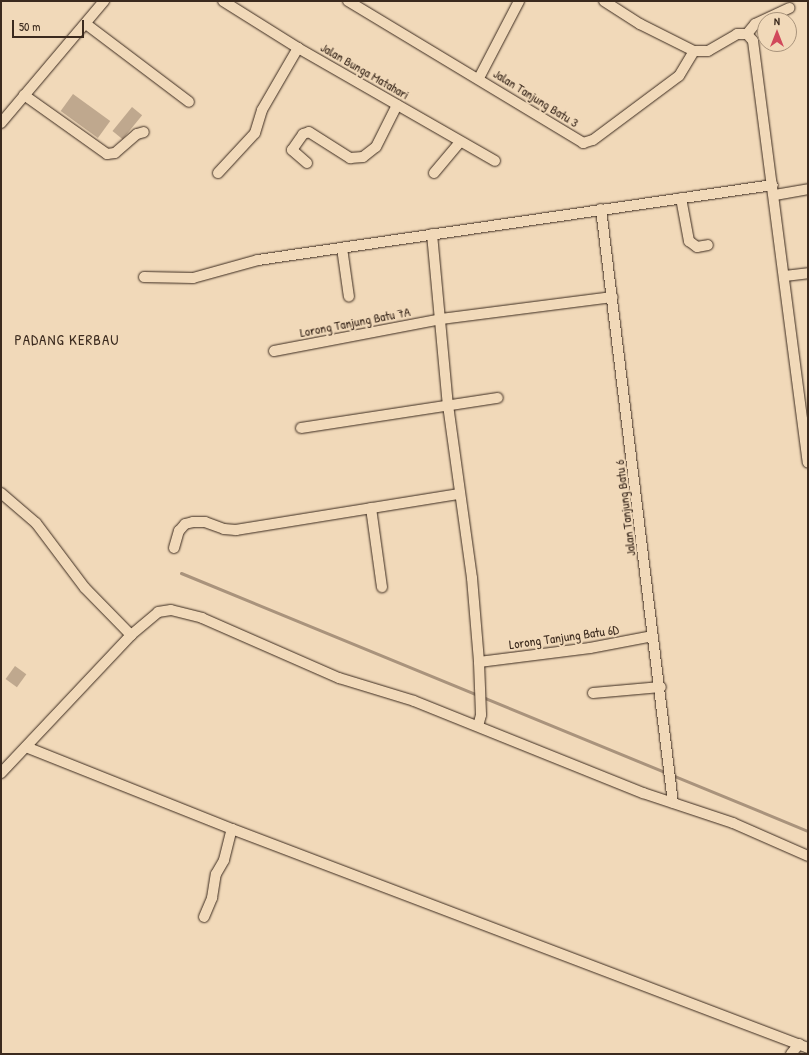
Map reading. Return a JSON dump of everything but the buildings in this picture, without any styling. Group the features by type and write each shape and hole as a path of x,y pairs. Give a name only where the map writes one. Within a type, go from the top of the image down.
{"street":[{"path":"1,123 104,1"},
{"name":"Jalan Bunga Matahari","path":"223,1 298,48 494,161"},
{"name":"Jalan Tanjung Batu 3","path":"348,1 479,78 583,143 588,143 680,76 694,51"},
{"path":"479,78 519,1"},
{"path":"604,1 640,24 694,51 708,50 737,34 747,34"},
{"path":"747,34 755,24 789,8"},
{"path":"86,24 189,102"},
{"path":"747,34 753,42 775,196 808,462"},
{"path":"218,173 256,133 262,110 298,48"},
{"path":"24,95 107,154 115,153 137,134 144,132"},
{"path":"307,163 292,150 303,134 308,132 350,158 364,157 376,147 397,105"},
{"path":"434,174 460,142"},
{"path":"144,277 193,278 258,260 773,185"},
{"path":"775,196 808,189"},
{"path":"681,198 689,241 697,247 708,245"},
{"name":"Jalan Tanjung Batu 6","path":"602,209 653,636 661,687 673,803"},
{"path":"432,234 448,405 459,494 472,578 479,662 481,715 478,726"},
{"path":"342,248 349,297"},
{"path":"785,276 808,273"},
{"name":"Lorong Tanjung Batu 7A","path":"274,351 441,319 613,297"},
{"path":"301,428 498,398"},
{"path":"1,493 36,523 93,598 131,635"},
{"path":"174,548 179,532 185,524 193,522 205,522 224,529 236,530 459,494"},
{"path":"371,508 382,587"},
{"path":"1,773 131,635 158,612 171,610 186,612 339,678 414,701 643,793 733,823 808,856"},
{"name":"Lorong Tanjung Batu 6D","path":"479,662 590,648 653,636"},
{"path":"593,693 661,687"},
{"path":"26,747 230,834 803,1046"},
{"path":"204,917 212,898 216,874 224,860 230,834"},
{"path":"791,1054 803,1046"}],"waterway":[{"path":"181,573 808,831"}],"district":[{"name":"PADANG KERBAU","path":"67,340"}]}
